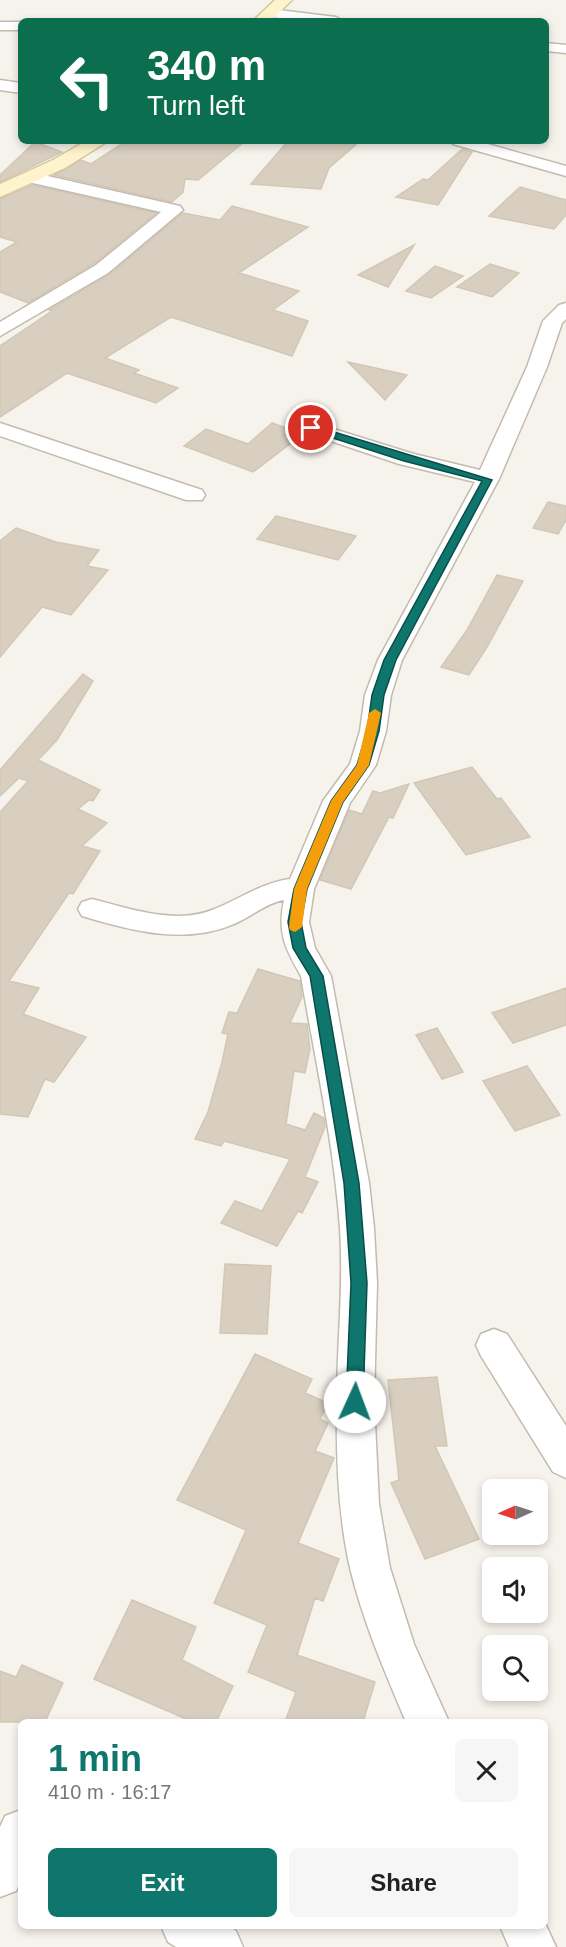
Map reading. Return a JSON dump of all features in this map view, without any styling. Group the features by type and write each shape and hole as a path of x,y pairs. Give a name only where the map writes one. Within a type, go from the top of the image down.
{"street":[{"path":"266,17 284,0"},
{"path":"266,17 284,18"},
{"path":"0,26 18,26"},
{"path":"549,47 566,49"},
{"path":"0,85 18,88"},
{"path":"0,191 93,144"},
{"path":"470,144 566,171"},
{"path":"0,330 102,269 174,210 30,177"},
{"path":"427,1719 395,1648 370,1568 360,1504 355,1402 359,1283 357,1228 348,1161 316,976 300,948 294,922 300,889 337,801 363,765 373,731 378,695 390,660 488,480 537,367 553,321 566,309"},
{"path":"311,428 407,459 488,480"},
{"path":"0,429 194,495"},
{"path":"0,453 22,438"},
{"path":"92,909 160,923 201,923 223,918 271,891 300,889"},
{"path":"494,1345 566,1460"},
{"path":"0,1820 18,1830"},
{"path":"0,1875 18,1838"},
{"path":"189,1929 220,1947"},
{"path":"524,1929 533,1947"}],"building":[{"path":"33,144 40,144 62,152 0,182 0,175"},
{"path":"121,144 241,144 198,180 185,179 183,192 172,202 54,175 81,160 91,164"},
{"path":"285,144 357,144 329,168 321,189 251,184"},
{"path":"462,149 472,152 438,205 396,197 423,179 428,180"},
{"path":"32,185 156,213 95,263 28,303 0,292 0,252 17,242 0,237 0,199"},
{"path":"520,187 566,200 566,215 554,229 489,216"},
{"path":"232,206 308,227 239,273 299,291 273,310 308,321 292,356 171,317 105,358 139,370 134,373 178,388 156,403 67,373 0,417 0,346 52,311 49,310 109,275 183,213 220,220"},
{"path":"414,245 388,287 358,275"},
{"path":"490,264 519,273 492,297 457,287"},
{"path":"435,266 463,276 431,298 406,291"},
{"path":"348,362 407,375 385,400"},
{"path":"272,423 303,434 253,472 184,446 206,429 248,444"},
{"path":"548,502 566,506 566,520 558,534 533,528"},
{"path":"276,516 356,536 338,560 257,539"},
{"path":"16,528 56,542 99,550 87,566 108,570 71,615 42,607 0,657 0,541"},
{"path":"497,575 523,581 487,647 469,675 441,667 467,630"},
{"path":"83,674 93,681 57,740 38,760 100,790 93,801 89,800 78,809 107,823 82,846 100,851 73,894 69,893 9,981 39,988 23,1014 86,1037 54,1082 45,1079 28,1117 0,1114 0,812 28,781 19,778 0,796 0,770"},
{"path":"472,767 497,799 501,798 530,837 466,855 414,783"},
{"path":"409,784 393,818 389,817 351,889 320,880 349,810 362,814 373,791 380,793"},
{"path":"258,969 300,981 302,997 290,1023 307,1024 310,1049 305,1073 294,1071 286,1124 305,1130 314,1113 324,1118 325,1127 305,1177 318,1182 302,1213 298,1211 277,1246 221,1223 235,1201 262,1211 290,1159 224,1141 221,1146 195,1139 208,1112 222,1062 228,1034 222,1033 229,1012 237,1013"},
{"path":"566,988 566,1025 513,1043 492,1013"},
{"path":"437,1028 463,1072 442,1079 416,1035"},
{"path":"527,1066 560,1115 515,1131 483,1081"},
{"path":"225,1264 271,1266 267,1334 220,1333"},
{"path":"255,1354 312,1379 305,1393 328,1403 320,1419 328,1423 315,1451 334,1458 298,1543 339,1559 323,1601 315,1598 297,1655 375,1682 364,1719 286,1719 296,1692 248,1672 267,1625 214,1603 246,1530 177,1500"},
{"path":"437,1377 447,1446 435,1446 479,1539 425,1559 391,1483 399,1480 388,1380"},
{"path":"132,1600 196,1627 182,1660 233,1686 217,1719 186,1719 94,1679"},
{"path":"22,1665 63,1683 46,1719 18,1719 18,1722 0,1722 0,1671 16,1677"}],"slow traffic":[{"path":"295,927 300,889 337,801 363,765 373,731 375,713"}],"route":[{"path":"311,428 407,459 488,480 390,660 378,695 373,731 363,765 337,801 300,889 294,922 300,948 316,976 352,1183 357,1228 359,1283 355,1402"}]}
